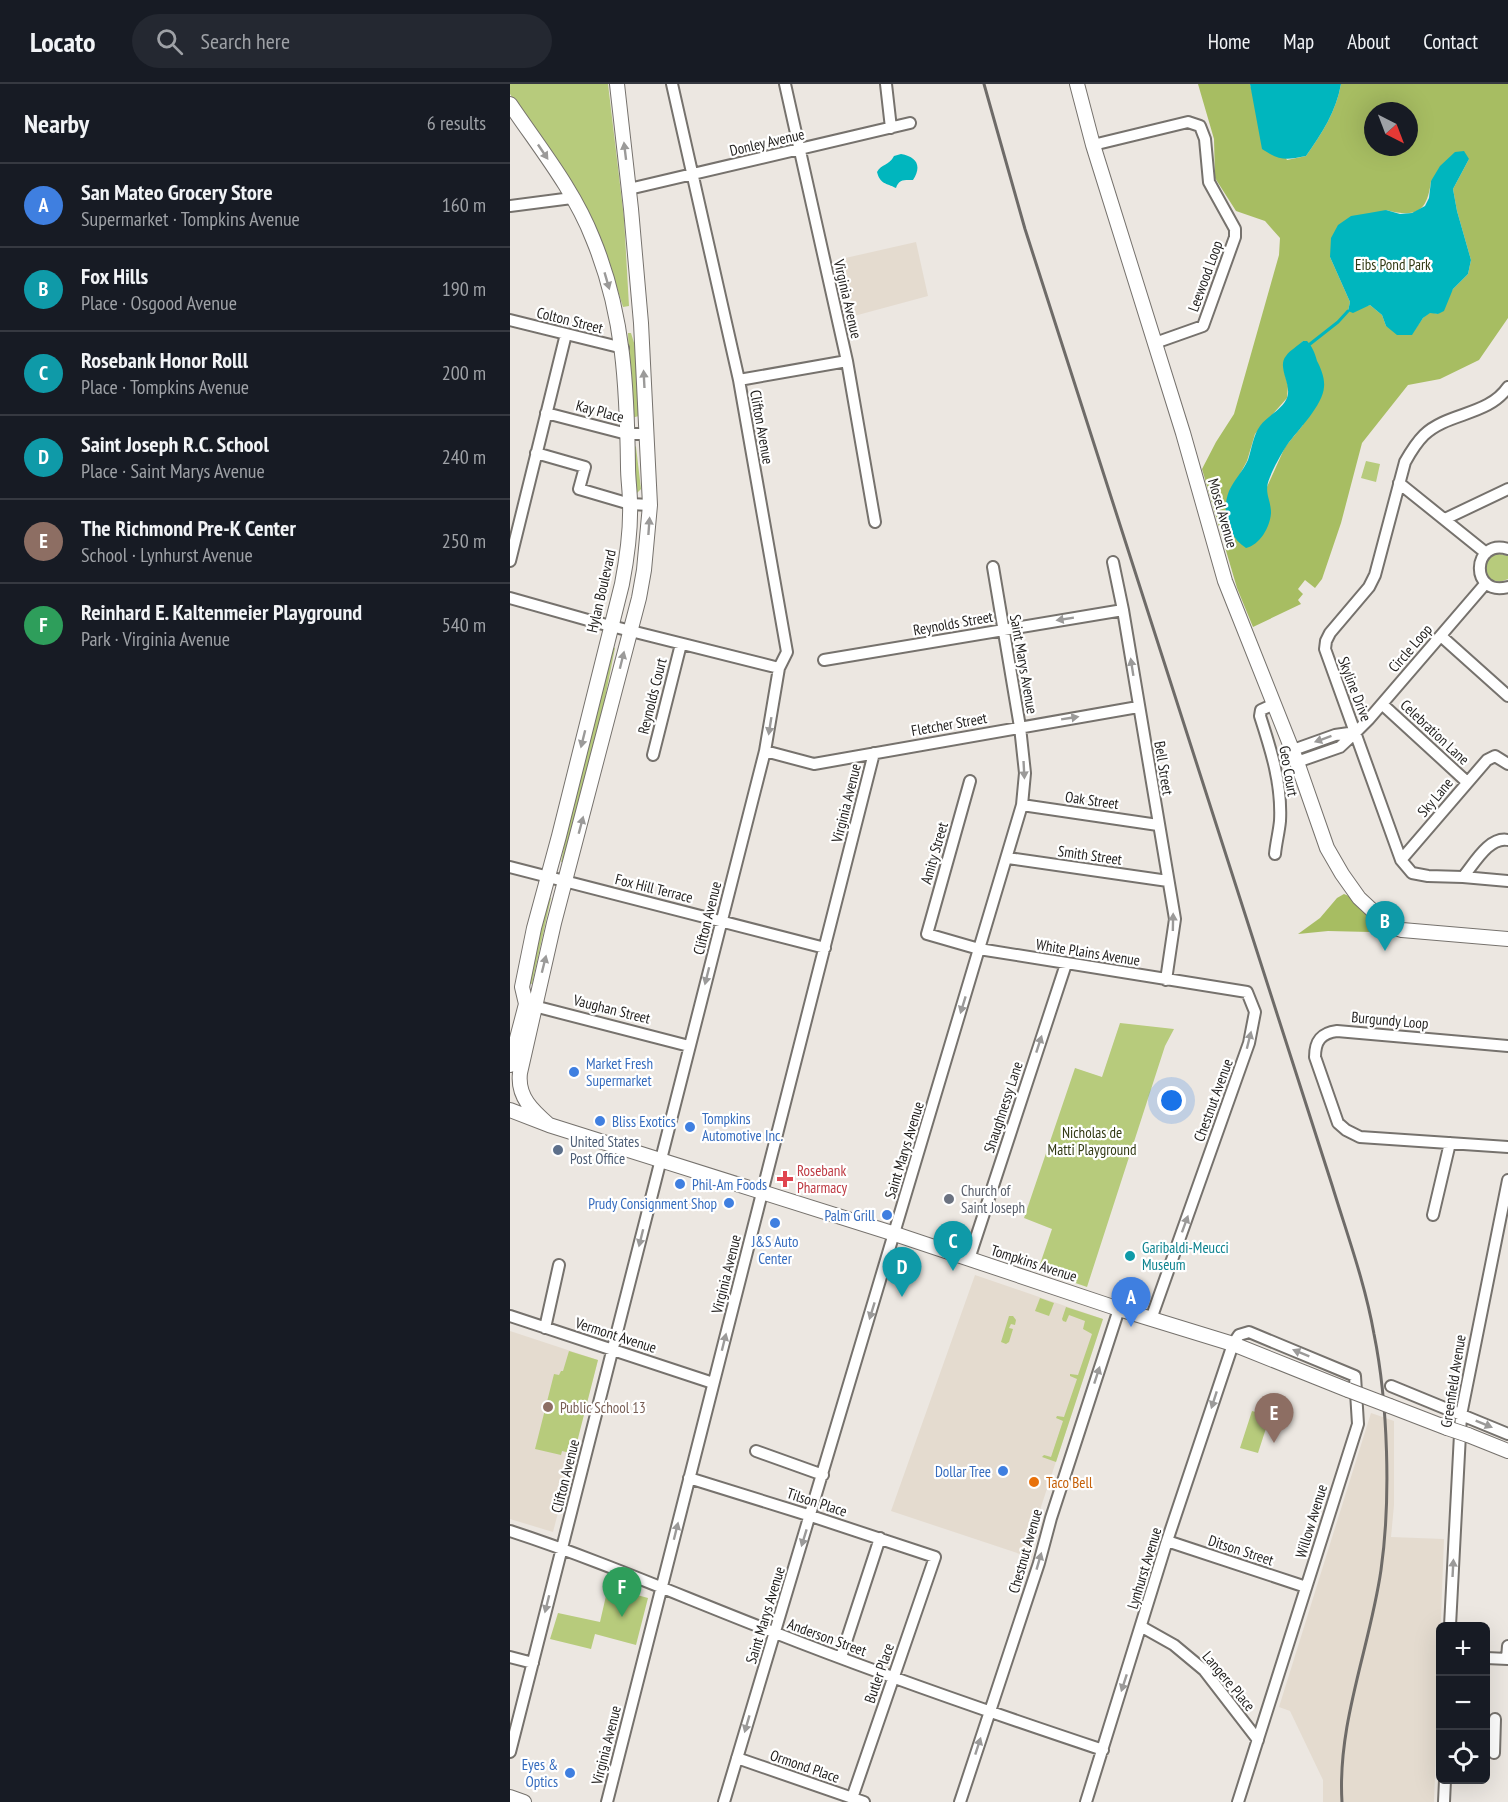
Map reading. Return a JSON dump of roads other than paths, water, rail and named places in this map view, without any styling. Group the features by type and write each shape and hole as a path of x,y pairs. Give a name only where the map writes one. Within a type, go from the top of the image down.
{"main road":[{"name":"Hylan Boulevard","path":"510,1065 513,1039 530,1005 608,724 644,570 650,505 641,323 617,84"},
{"name":"Mosel Avenue","path":"1077,84 1093,145 1183,432 1225,581 1295,756 1327,848 1359,898 1389,926 1402,930 1508,939"},
{"name":"Hylan Boulevard","path":"510,104 572,198 587,226 614,305 623,348 630,504 626,561 618,601 534,928 522,987 530,1005"},
{"path":"530,1005 530,1031 519,1079 523,1097 532,1110 549,1125"},
{"name":"Tompkins Avenue","path":"510,1110 549,1125 1233,1344 1508,1451"},
{"path":"510,1797 524,1802"}],"street":[{"name":"Clifton Avenue","path":"510,1752 765,751 779,668 787,652 739,380 672,84"},
{"name":"Virginia Avenue","path":"785,84 847,361 874,522"},
{"path":"886,84 891,128"},
{"name":"Leewood Loop","path":"1093,145 1188,122 1200,126 1205,138 1209,182 1235,229 1235,237 1203,326 1155,343"},
{"name":"Donley Avenue","path":"629,189 910,123"},
{"path":"510,206 572,198"},
{"name":"Colton Street","path":"510,320 623,348"},
{"path":"510,561 566,334"},
{"path":"739,380 847,361"},
{"name":"Skyline Drive","path":"1401,860 1326,654 1326,641 1330,633 1369,587 1375,574 1405,462 1424,435 1438,425 1496,401 1508,387"},
{"name":"Kay Place","path":"546,413 627,434 646,434"},
{"path":"536,453 585,467 579,489 630,504 650,505"},
{"path":"1399,483 1486,553"},
{"path":"1445,519 1508,489"},
{"path":"1508,549 1498,547 1486,553 1479,564 1479,570 1486,583 1495,588 1508,587"},
{"name":"Bell Street","path":"1113,561 1175,919 1166,980"},
{"name":"Saint Marys Avenue","path":"724,1802 1022,805 1025,772 1020,727 993,567"},
{"name":"Circle Loop","path":"1295,756 1340,747 1382,704 1486,583"},
{"path":"510,598 629,631 779,668"},
{"name":"Reynolds Street","path":"824,660 1123,610"},
{"path":"1441,636 1508,696"},
{"name":"Reynolds Court","path":"653,755 681,644"},
{"name":"Geo Court","path":"1274,704 1261,710 1260,716 1275,762 1279,790 1280,822 1275,854"},
{"name":"Celebration Lane","path":"1382,704 1467,782"},
{"name":"Fletcher Street","path":"765,751 814,764 1138,707"},
{"name":"Virginia Avenue","path":"607,1802 874,753"},
{"name":"Sky Lane","path":"1401,860 1487,760 1495,756 1508,764"},
{"name":"Amity Street","path":"927,934 969,781"},
{"name":"Oak Street","path":"1022,805 1158,825"},
{"path":"1463,877 1493,842 1508,840"},
{"name":"Smith Street","path":"1008,858 1168,881"},
{"path":"1401,860 1412,873 1508,881"},
{"name":"Fox Hill Terrace","path":"510,867 825,948"},
{"name":"White Plains Avenue","path":"927,934 979,949 1247,992"},
{"name":"Shaughnessy Lane","path":"969,1259 1066,964"},
{"name":"Chestnut Avenue","path":"1151,1319 1249,1043 1255,1012 1247,992"},
{"name":"Vaughan Street","path":"530,1005 689,1046"},
{"name":"Burgundy Loop","path":"1508,1046 1337,1031 1328,1032 1315,1047 1315,1057 1338,1123 1346,1130 1360,1137 1508,1148"},
{"path":"1433,1215 1450,1143"},
{"name":"Greenfield Avenue","path":"1450,1622 1461,1415 1508,1180"},
{"path":"545,1328 560,1265"},
{"name":"Chestnut Avenue","path":"960,1802 1039,1563 1050,1518 1119,1309"},
{"name":"Vermont Avenue","path":"510,1316 713,1383"},
{"name":"Willow Avenue","path":"1233,1344 1239,1335 1249,1332 1355,1376 1358,1424 1238,1802"},
{"name":"Lynhurst Avenue","path":"1086,1802 1167,1541 1233,1344"},
{"path":"1391,1386 1508,1434"},
{"path":"756,1450 823,1475"},
{"name":"Tilson Place","path":"689,1478 935,1557"},
{"name":"Anderson Street","path":"510,1531 562,1548 774,1633 894,1678 1102,1750"},
{"path":"841,1657 880,1538"},
{"name":"Ditson Street","path":"1167,1541 1306,1587"},
{"name":"Butler Place","path":"852,1798 935,1557"},
{"name":"Langere Place","path":"1142,1627 1174,1645 1204,1670 1258,1740"},
{"path":"1490,1658 1507,1659 1508,1646"},
{"path":"510,1657 532,1663"},
{"path":"1494,1754 1490,1733 1496,1719"},
{"name":"Ormond Place","path":"737,1758 864,1802"},
{"path":"1444,1802 1445,1784"}],"water":[{"path":"1250,84 1341,84 1332,113 1306,156 1283,158 1262,149"},
{"path":"1464,151 1469,159 1453,189 1471,260 1468,274 1453,289 1444,311 1438,314 1430,313 1423,318 1412,335 1397,335 1386,326 1382,315 1370,305 1353,313 1348,311 1350,302 1330,257 1331,238 1338,225 1351,216 1386,210 1400,214 1412,213 1425,206 1429,198 1431,181 1440,166 1455,152"},
{"path":"901,154 914,160 917,170 913,180 904,180 896,188 882,181 877,172 894,156"},
{"path":"1303,341 1307,341 1312,347 1321,370 1324,384 1323,394 1315,409 1287,445 1270,477 1267,487 1271,508 1269,524 1260,539 1246,548 1235,537 1228,523 1226,507 1229,491 1248,460 1254,438 1263,422 1286,400 1288,389 1283,361"}],"waterway":[{"path":"1310,344 1348,311"}],"railway":[{"path":"984,84 1025,229 1332,1185 1370,1315 1379,1361 1385,1421 1386,1513 1376,1599 1344,1743 1342,1802"}],"place":[{"name":"Fox Hills","path":"1385,951"},
{"name":"Market Fresh Supermarket","path":"574,1072"},
{"name":"Bliss Exotics","path":"600,1121"},
{"name":"Tompkins Automotive Inc.","path":"690,1127"},
{"name":"United States Post Office","path":"558,1150"},
{"name":"Rosebank Pharmacy","path":"785,1179"},
{"name":"Phil-Am Foods","path":"680,1184"},
{"name":"Church of Saint Joseph","path":"949,1199"},
{"name":"Prudy Consignment Shop","path":"729,1203"},
{"name":"Palm Grill","path":"887,1215"},
{"name":"J&S Auto Center","path":"775,1223"},
{"name":"Garibaldi-Meucci Museum","path":"1130,1256"},
{"name":"Rosebank Honor Rolll","path":"953,1271"},
{"name":"Saint Joseph R.C. School","path":"902,1297"},
{"name":"San Mateo Grocery Store","path":"1131,1327"},
{"name":"Public School 13","path":"548,1407"},
{"name":"The Richmond Pre-K Center","path":"1274,1443"},
{"name":"Dollar Tree","path":"1003,1471"},
{"name":"Taco Bell","path":"1034,1482"},
{"name":"Reinhard E. Kaltenmeier Playground","path":"622,1617"},
{"name":"Eyes & Optics","path":"570,1773"}],"park label":[{"name":"Eibs Pond Park","path":"1393,264"},
{"name":"Nicholas de Matti Playground","path":"1092,1140"}]}
